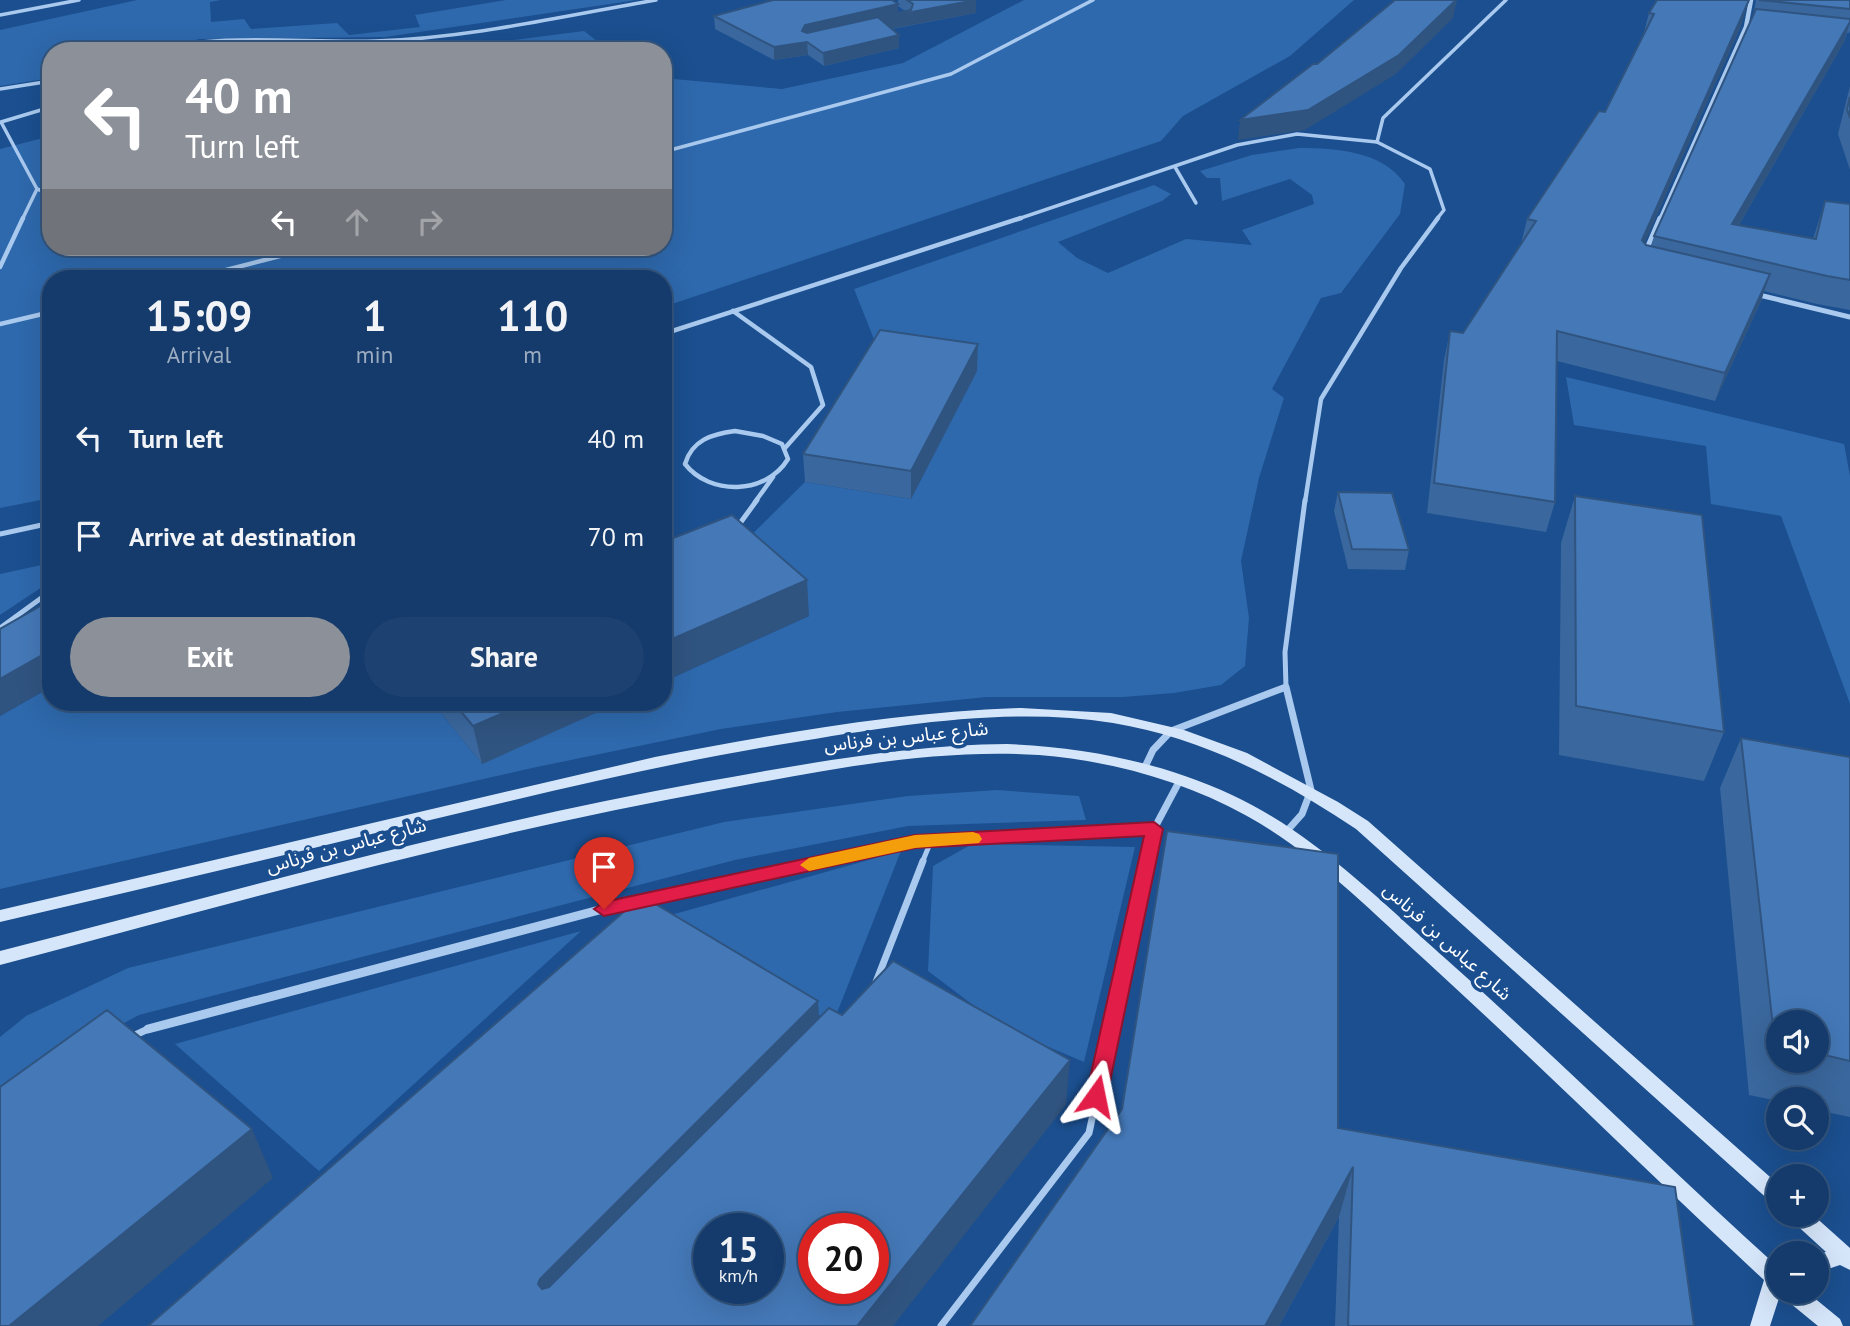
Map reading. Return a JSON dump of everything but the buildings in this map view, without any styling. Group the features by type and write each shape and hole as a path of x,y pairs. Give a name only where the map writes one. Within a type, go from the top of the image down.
{"main road":[{"name":"شارع عباس بن فرناس","path":"0,916 539,787 740,745 989,712 1074,714 1171,730 1255,761 1311,790 1362,824 1766,1185"},
{"name":"شارع عباس بن فرناس","path":"0,958 573,813 810,769 947,752 1008,749 1070,754 1144,769 1180,780 1252,812 1318,855 1450,972 1766,1268"},
{"path":"1812,1227 1846,1258"},
{"path":"1760,1326 1768,1304"},
{"path":"1806,1304 1833,1326"}],"street":[{"path":"1644,255 1746,27 1751,0"},
{"path":"1746,27 1759,28"},
{"path":"1745,292 1850,317"},
{"path":"1144,769 1153,750 1171,730 1286,687 1311,790 1302,814 1286,832"},
{"path":"148,1029 652,898 915,842 1154,829 1180,780"}],"lane":[{"path":"0,15 79,0"},
{"path":"184,42 376,41 440,35 656,0"},
{"path":"672,150 951,74 1093,0"},
{"path":"1377,142 1383,118 1506,0"},
{"path":"0,89 42,83"},
{"path":"42,110 1,122 37,189 42,191"},
{"path":"672,331 1237,145 1297,134 1377,142 1430,169 1444,210 1401,268 1321,399 1295,564 1285,652 1286,687"},
{"path":"1175,167 1196,203"},
{"path":"0,267 37,189"},
{"path":"226,270 280,256"},
{"path":"733,311 811,367 823,405 785,448"},
{"path":"0,324 42,314"},
{"path":"736,530 784,466 787,457 785,448 766,435 735,430 704,438 686,455 685,464 690,473 713,485 747,485 775,475"},
{"path":"0,534 42,525"},
{"path":"0,628 42,598"},
{"path":"941,1326 1088,1133 1154,829"},
{"path":"874,987 931,841"},
{"path":"637,911 652,898"},
{"path":"124,1041 148,1029"}],"shaded area":[{"path":"137,0 221,0 210,2 211,22 244,19 251,29 337,23 349,35 420,27 415,15 506,0 637,0 385,37 42,42 42,79 0,86 0,30"},
{"path":"1024,0 1354,0 1290,56 1183,116 1161,141 672,304 672,270 42,270 42,500 0,508 0,149 42,138 42,256 672,256 672,79 782,89 903,63"},
{"path":"584,31 598,42 499,42"},
{"path":"1299,148 1343,151 1384,164 1405,184 1400,214 1341,293 1321,298 1272,389 1284,398 1259,478 1241,561 1249,618 1245,666 1221,685 1174,693 1123,697 987,697 837,712 721,729 532,768 0,889 0,716 42,692 42,711 439,711 482,764 600,711 672,711 672,678 809,616 735,551 805,482 911,499 977,371 881,357 854,289 1154,185 1171,194 1162,201 1058,242 1077,258 1108,273 1186,239 1252,245 1242,230 1314,204 1312,195 1290,179 1222,201 1220,178 1207,178 1200,171 1252,155"},
{"path":"1566,377 1844,444 1850,476 1850,704 1781,516 1711,504 1706,446 1574,425"},
{"path":"42,565 42,587 0,615 0,574"},
{"path":"997,790 1079,796 1086,820 908,826 735,860 139,1015 46,1065 0,1105 0,1037 26,1016 128,968 724,822 908,796"},
{"path":"972,844 1135,847 1084,1062 1002,1027 928,971 933,866"},
{"path":"901,851 833,1023 653,920"},
{"path":"581,931 319,1171 175,1044"}],"slow traffic":[{"path":"809,865 915,842 973,839"}],"route":[{"path":"604,909 915,842 1154,829 1096,1096"}]}
